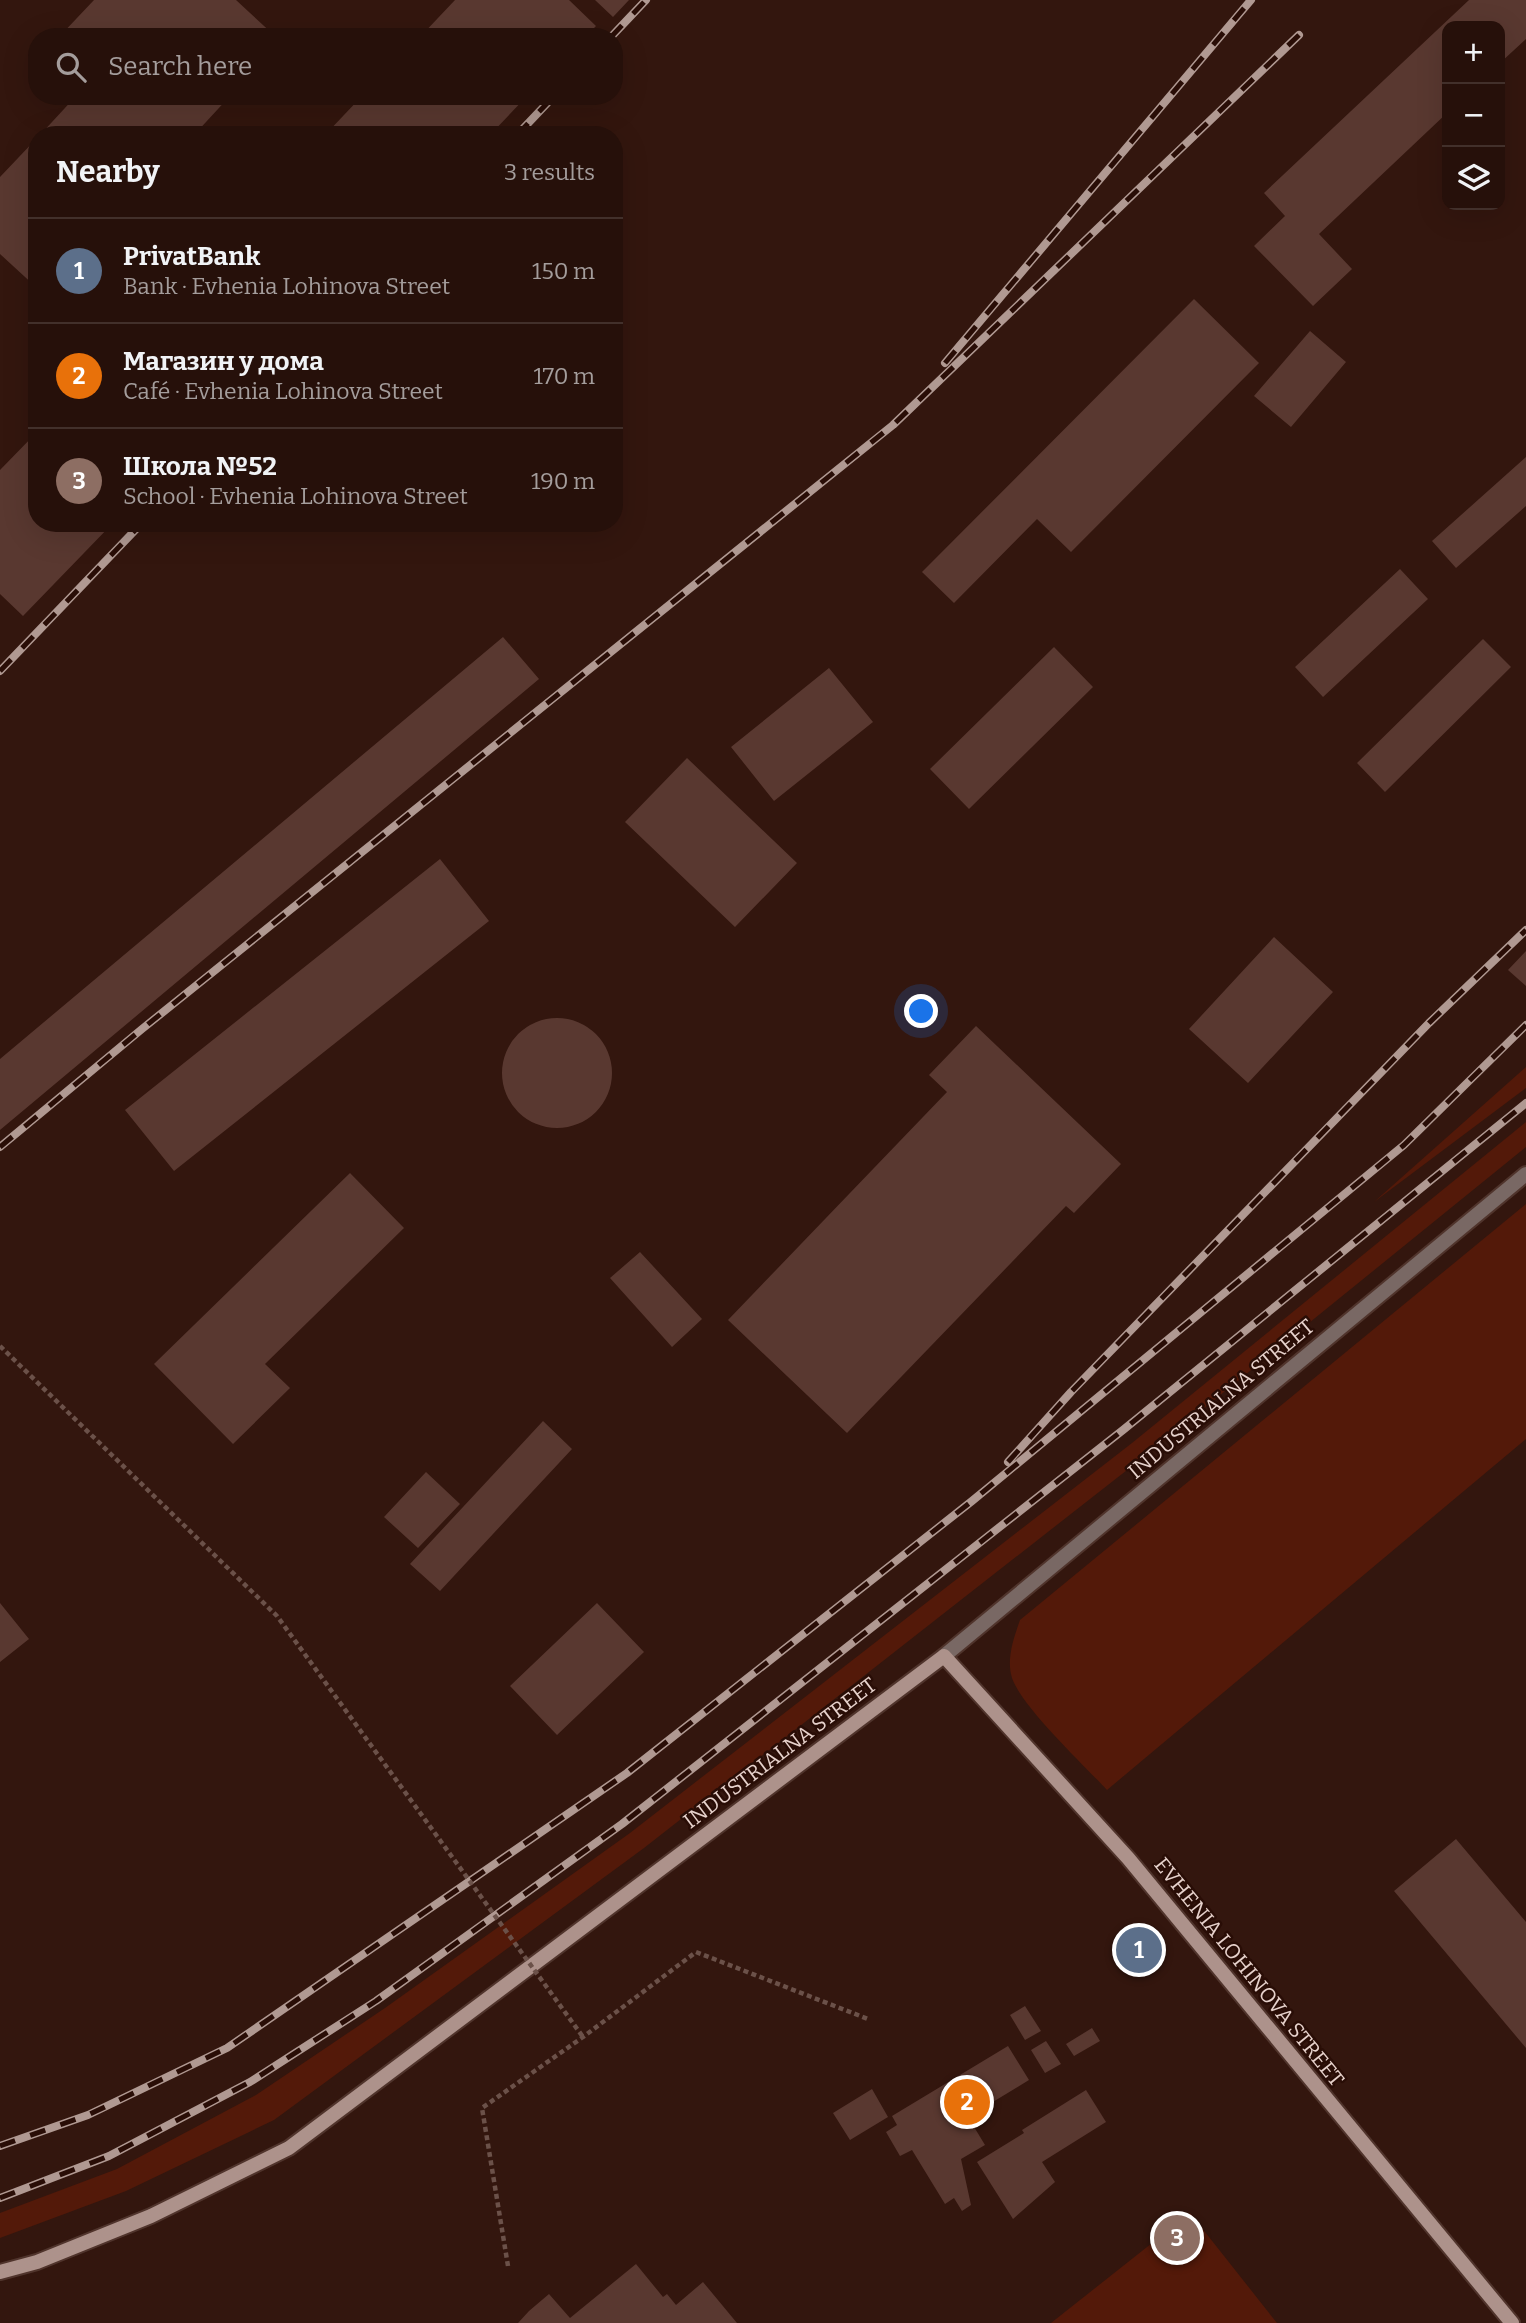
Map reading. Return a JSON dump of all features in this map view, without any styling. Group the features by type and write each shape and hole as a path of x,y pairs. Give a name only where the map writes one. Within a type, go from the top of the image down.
{"street":[{"name":"INDUSTRIALNA STREET","path":"0,2272 37,2262 151,2216 289,2148 944,1656 1526,1174"},
{"name":"EVHENIA LOHINOVA STREET","path":"944,1656 1128,1858 1512,2323"}],"path":[{"path":"0,1346 277,1616 583,2037"},
{"path":"508,2266 482,2108 583,2037 696,1952 868,2019"}],"shaded area":[{"path":"1526,1067 1526,1088 1374,1202"},
{"path":"1526,1122 1526,1147 1145,1456 644,1848 274,2120 126,2191 0,2238 0,2213 117,2169 256,2095 385,2008 630,1833 1132,1443"},
{"path":"1526,1204 1526,1439 1107,1790 1040,1720 1018,1690 1012,1678 1010,1663 1020,1620"},
{"path":"1190,2213 1277,2323 1051,2323"}],"building":[{"path":"94,0 236,0 266,28 68,28"},
{"path":"455,0 569,0 596,26 594,28 429,28"},
{"path":"595,0 629,0 613,17"},
{"path":"1469,0 1526,0 1526,39 1505,58 1505,21 1447,21"},
{"path":"1442,25 1442,118 1319,234 1352,269 1313,306 1254,246 1285,216 1264,193"},
{"path":"68,105 222,105 202,126 48,126"},
{"path":"353,105 518,105 499,126 334,126"},
{"path":"28,147 28,280 0,254 0,177"},
{"path":"1194,299 1259,363 1071,552 1037,519 954,603 922,572"},
{"path":"1310,331 1346,362 1291,427 1254,396"},
{"path":"28,441 28,532 104,532 23,616 0,594 0,470"},
{"path":"1526,457 1526,506 1456,568 1432,541"},
{"path":"1400,569 1428,599 1323,697 1295,667"},
{"path":"503,637 539,679 0,1130 0,1059"},
{"path":"1483,639 1511,667 1385,792 1357,763"},
{"path":"1054,647 1093,687 969,809 930,769"},
{"path":"829,668 873,722 774,801 731,747"},
{"path":"687,758 797,863 735,927 625,822"},
{"path":"440,859 489,921 174,1171 125,1110"},
{"path":"1274,937 1333,992 1248,1083 1189,1029"},
{"path":"1526,951 1526,986 1508,970"},
{"path":"557,1018 578,1022 596,1034 608,1052 612,1073 608,1094 596,1112 578,1124 557,1128 536,1124 518,1112 506,1094 502,1073 506,1052 518,1034 536,1022"},
{"path":"976,1026 1121,1164 1074,1213 1066,1206 847,1433 728,1320 947,1092 929,1075"},
{"path":"350,1173 404,1228 265,1364 290,1388 233,1444 154,1364"},
{"path":"640,1252 702,1319 672,1347 610,1278"},
{"path":"543,1421 572,1449 440,1591 410,1564"},
{"path":"426,1472 460,1504 418,1548 384,1517"},
{"path":"0,1603 29,1639 0,1662"},
{"path":"597,1603 644,1652 557,1735 510,1686"},
{"path":"1456,1839 1526,1922 1526,2048 1394,1891"},
{"path":"1025,2006 1041,2031 1025,2040 1010,2015"},
{"path":"1092,2028 1100,2041 1074,2056 1066,2044"},
{"path":"1046,2041 1061,2064 1045,2073 1031,2050"},
{"path":"1008,2046 1029,2080 968,2117 985,2145 961,2159 971,2205 962,2211 954,2198 945,2204 912,2150 900,2156 886,2132 897,2125 892,2116"},
{"path":"872,2089 888,2117 850,2140 833,2113"},
{"path":"1086,2090 1106,2122 1042,2162 1055,2182 1013,2219 977,2162"},
{"path":"636,2264 663,2297 667,2294 676,2305 703,2282 737,2323 518,2323 549,2294 570,2318"}],"railway":[{"path":"620,28 646,0"},
{"path":"945,363 1251,0"},
{"path":"0,1147 142,1029 893,425 1299,35"},
{"path":"526,126 545,105"},
{"path":"0,671 133,532"},
{"path":"1008,1462 1071,1392 1429,1023 1526,930"},
{"path":"0,2146 88,2115 227,2048 627,1773 972,1501 1404,1145 1526,1025"},
{"path":"0,2198 109,2156 250,2082 376,2001 622,1824 1123,1430 1526,1103"}],"place":[{"name":"PrivatBank","path":"1139,1950"},
{"name":"Магазин у дома","path":"967,2102"},
{"name":"Школа №52","path":"1177,2238"}]}
